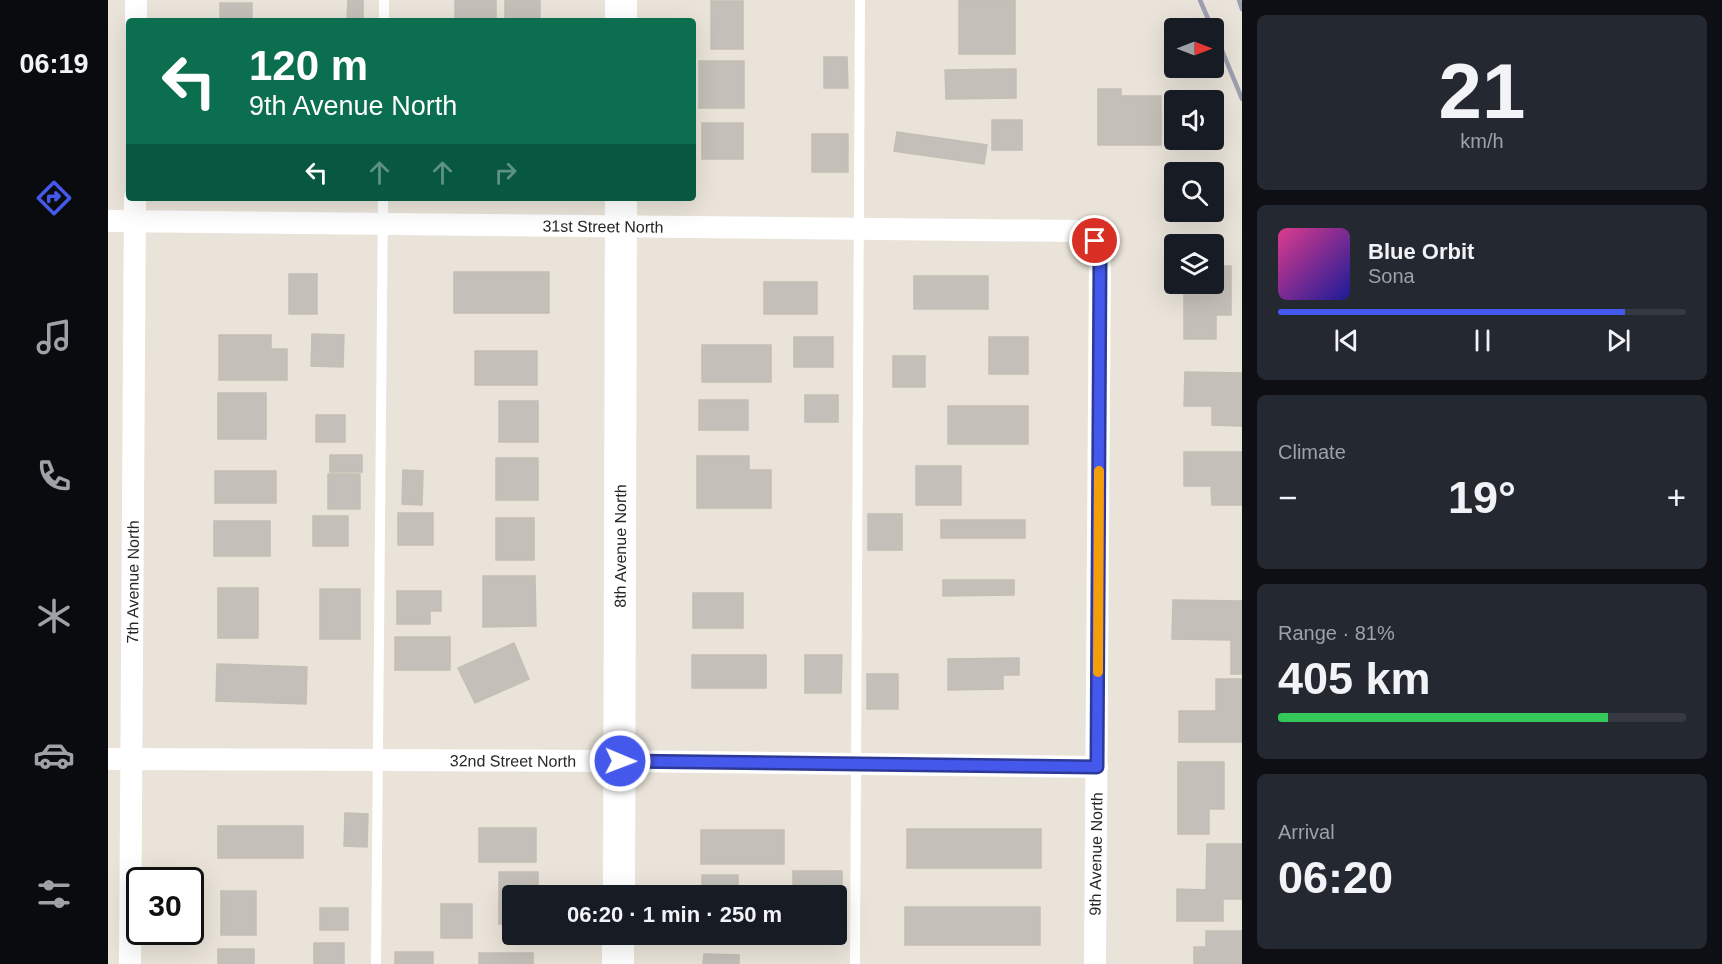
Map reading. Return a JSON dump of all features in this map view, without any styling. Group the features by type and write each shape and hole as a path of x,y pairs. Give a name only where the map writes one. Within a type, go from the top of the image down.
{"street":[{"path":"136,0 136,18"},
{"path":"621,0 621,18"},
{"name":"7th Avenue North","path":"130,964 135,201"},
{"name":"31st Street North","path":"108,221 383,223 621,211 858,227 1077,231 1095,241"},
{"name":"8th Avenue North","path":"619,885 621,211"},
{"name":"9th Avenue North","path":"1095,241 1100,259 1095,964"},
{"name":"32nd Street North","path":"108,759 620,761 1097,767"},
{"path":"618,945 618,964"}],"lane":[{"path":"384,0 384,18"},
{"path":"855,964 860,0"},
{"path":"376,964 383,201"}],"building":[{"path":"348,0 363,0 363,18 347,18"},
{"path":"455,0 496,0 496,18 455,18"},
{"path":"505,0 540,0 540,18 505,18"},
{"path":"959,0 1015,0 1015,54 959,54"},
{"path":"711,1 743,1 743,49 711,49"},
{"path":"220,3 252,3 252,18 220,18"},
{"path":"824,57 847,57 848,88 824,88"},
{"path":"699,61 744,61 744,108 699,108"},
{"path":"1016,69 1016,98 946,99 945,70"},
{"path":"1098,89 1121,89 1121,96 1161,96 1161,145 1098,145"},
{"path":"992,120 1022,120 1022,150 992,150"},
{"path":"702,123 743,123 743,159 702,159"},
{"path":"897,132 987,145 984,164 894,151"},
{"path":"812,134 848,134 848,172 812,172"},
{"path":"1224,266 1231,266 1231,315 1216,315 1216,339 1184,339 1184,294 1224,294"},
{"path":"454,272 549,272 549,313 454,313"},
{"path":"289,274 317,274 317,314 289,314"},
{"path":"914,276 988,276 988,309 914,309"},
{"path":"764,282 817,282 817,314 764,314"},
{"path":"312,334 344,335 343,367 311,366"},
{"path":"219,335 271,335 271,349 287,349 287,380 219,380"},
{"path":"794,337 833,337 833,367 794,367"},
{"path":"989,337 1028,337 1028,374 989,374"},
{"path":"702,345 771,345 771,382 702,382"},
{"path":"475,351 537,351 537,385 475,385"},
{"path":"893,356 925,356 925,387 893,387"},
{"path":"1185,372 1242,373 1242,426 1212,425 1212,406 1184,406"},
{"path":"218,393 266,393 266,439 218,439"},
{"path":"805,395 838,395 838,422 805,422"},
{"path":"699,400 748,400 748,430 699,430"},
{"path":"499,401 538,401 538,442 499,442"},
{"path":"948,406 1028,406 1028,444 948,444"},
{"path":"316,415 345,415 345,442 316,442"},
{"path":"1184,452 1242,452 1242,505 1212,505 1211,486 1184,486"},
{"path":"330,455 362,455 362,472 330,472"},
{"path":"697,456 749,456 749,470 771,470 771,508 697,508"},
{"path":"496,458 538,458 538,500 496,500"},
{"path":"916,466 961,466 961,505 916,505"},
{"path":"403,470 423,471 422,505 402,504"},
{"path":"215,471 276,471 276,503 215,503"},
{"path":"328,474 360,474 360,509 328,509"},
{"path":"398,513 433,513 433,545 398,545"},
{"path":"868,514 902,514 902,550 868,550"},
{"path":"313,516 348,516 348,546 313,546"},
{"path":"496,518 534,518 534,560 496,560"},
{"path":"941,520 1025,520 1025,538 941,538"},
{"path":"214,521 270,521 270,556 214,556"},
{"path":"483,576 535,576 536,626 483,627"},
{"path":"943,580 1014,580 1014,595 943,596"},
{"path":"218,588 258,588 258,638 218,638"},
{"path":"320,589 360,589 360,639 320,639"},
{"path":"397,591 441,591 441,611 430,611 430,624 397,624"},
{"path":"693,593 743,593 743,628 693,628"},
{"path":"1173,600 1242,601 1242,674 1231,674 1231,640 1172,639"},
{"path":"395,637 450,637 450,670 395,670"},
{"path":"514,643 529,679 475,703 458,668"},
{"path":"692,655 766,655 766,688 692,688"},
{"path":"805,655 842,655 841,693 805,693"},
{"path":"1019,658 1019,675 1003,675 1003,689 948,690 948,659"},
{"path":"217,664 307,667 306,704 216,701"},
{"path":"867,674 898,674 898,709 867,709"},
{"path":"1216,679 1242,679 1241,742 1179,742 1179,711 1216,711"},
{"path":"1178,762 1224,762 1224,809 1209,809 1209,834 1178,834"},
{"path":"345,813 368,814 367,847 344,846"},
{"path":"218,826 303,826 303,858 218,858"},
{"path":"479,828 536,828 536,862 479,862"},
{"path":"907,829 1041,829 1041,868 907,868"},
{"path":"701,830 784,830 784,864 701,864"},
{"path":"1207,844 1242,844 1242,899 1223,899 1223,921 1177,921 1177,889 1206,890"},
{"path":"793,871 842,871 842,885 793,885"},
{"path":"499,872 538,872 538,885 502,885 502,924 499,924"},
{"path":"702,875 738,875 738,885 702,885"},
{"path":"221,891 256,891 256,935 221,935"},
{"path":"441,904 472,904 472,938 441,938"},
{"path":"905,907 1040,907 1040,945 905,945"},
{"path":"320,908 348,908 348,930 320,930"},
{"path":"1206,931 1242,931 1242,964 1194,964 1194,947 1206,947"},
{"path":"314,943 344,943 344,964 314,964"},
{"path":"218,949 254,949 254,964 218,964"},
{"path":"395,952 433,952 433,964 395,964"},
{"path":"479,953 533,953 533,964 479,964"},
{"path":"704,954 739,955 739,964 703,964"}],"railway":[{"path":"1200,0 1208,18"},
{"path":"1239,0 1242,9"},
{"path":"1224,55 1242,99"}],"slow traffic":[{"path":"1098,672 1099,471"}],"route":[{"path":"620,761 1097,767 1100,259 1095,241"}]}
